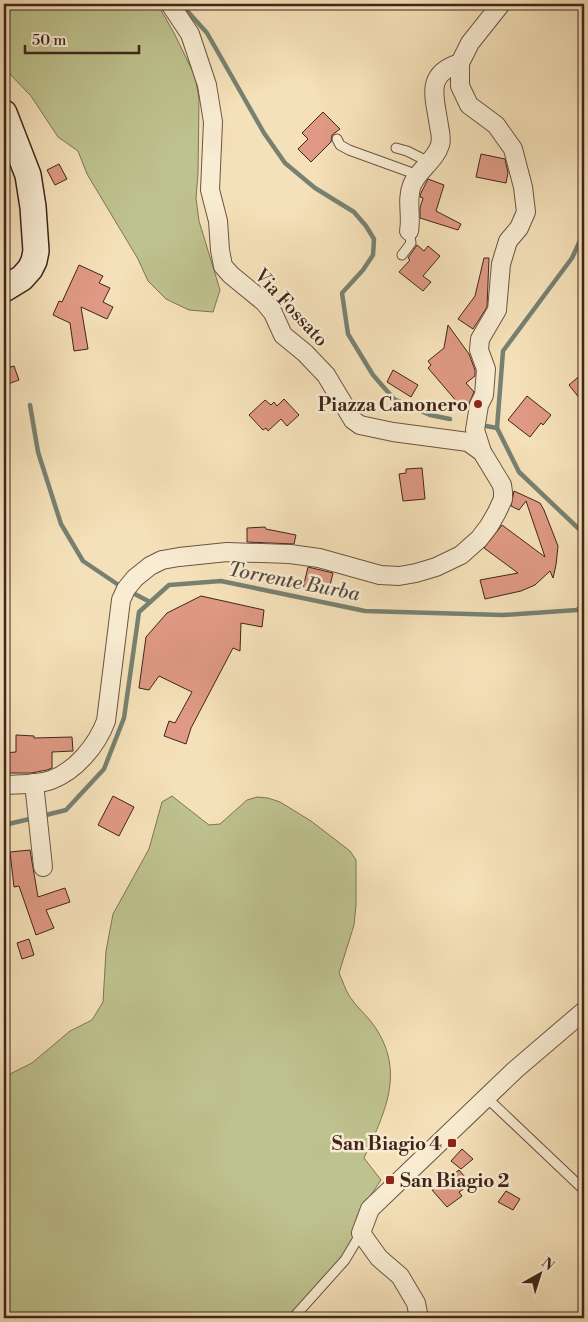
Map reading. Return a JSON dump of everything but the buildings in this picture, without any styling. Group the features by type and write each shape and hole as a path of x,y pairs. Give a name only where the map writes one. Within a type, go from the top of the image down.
{"main road":[{"path":"4,113 28,175 33,207 36,251 30,269 22,278 4,289"}],"street":[{"name":"Via Fossato","path":"170,4 190,34 207,85 213,122 210,190 218,221 223,266 230,275 264,302 273,313 283,335 305,353 326,375 352,420 360,425 393,432 468,442 484,455"},
{"path":"4,785 51,780 68,771 82,759 102,732 106,721 121,600 126,589 150,566 162,560 227,552 290,554 319,558 380,574 399,576 436,567 450,561 470,548 479,539 497,512 503,499 502,485 484,455 475,430 479,405 484,395 486,369 479,350 480,339 497,310 501,264 508,241 518,228 526,212 524,187 513,149 496,124 469,105 460,86 460,63 470,43 502,4"},
{"path":"412,229 408,206 412,186 435,156 441,143 433,85 441,72 449,66 460,63"},
{"path":"34,783 43,867"},
{"path":"419,1318 416,1303 400,1276 379,1258 361,1233 370,1209 515,1070 584,1011"}],"lane":[{"path":"337,139 340,145 350,150 424,169"},
{"path":"396,148 407,151 424,169"},
{"path":"402,256 411,243 412,229"},
{"path":"486,1098 584,1190"},
{"path":"292,1318 345,1260 361,1233"}],"green space":[{"path":"4,4 160,4 162,12 195,76 199,99 196,198 199,221 220,290 213,312 189,310 166,299 148,281 138,259 87,174 78,151 58,137 31,96 4,68"},
{"path":"172,796 209,825 220,824 247,800 257,797 280,802 311,821 350,851 356,860 354,925 339,973 350,997 375,1027 384,1044 389,1061 389,1093 379,1125 364,1158 381,1180 357,1216 354,1238 319,1292 298,1315 288,1318 233,1318 228,1315 222,1318 4,1318 4,1077 32,1063 70,1031 92,1020 103,1002 106,951 113,914 149,849 162,802"}],"waterway":[{"path":"181,4 207,33 264,133 285,163 315,188 354,212 374,239 373,255 363,270 342,293 348,334 373,375 394,399 430,415 450,419"},
{"name":"Torrente Burba","path":"584,232 572,258 503,351 497,428 519,472 580,530 584,538"},
{"path":"30,405 38,452 61,524 83,561 123,588"},
{"path":"486,426 497,428"},
{"name":"Torrente Burba","path":"42,816 66,810 104,769 124,718 139,612 169,585 221,581 365,611 503,615 577,610 584,604"},
{"path":"129,591 150,602"},
{"name":"Torrente Burba","path":"4,825 34,818"}],"place":[{"name":"Piazza Canonero","path":"478,404"},
{"name":"San Biagio 4","path":"452,1143"},
{"name":"San Biagio 2","path":"390,1180"}]}
